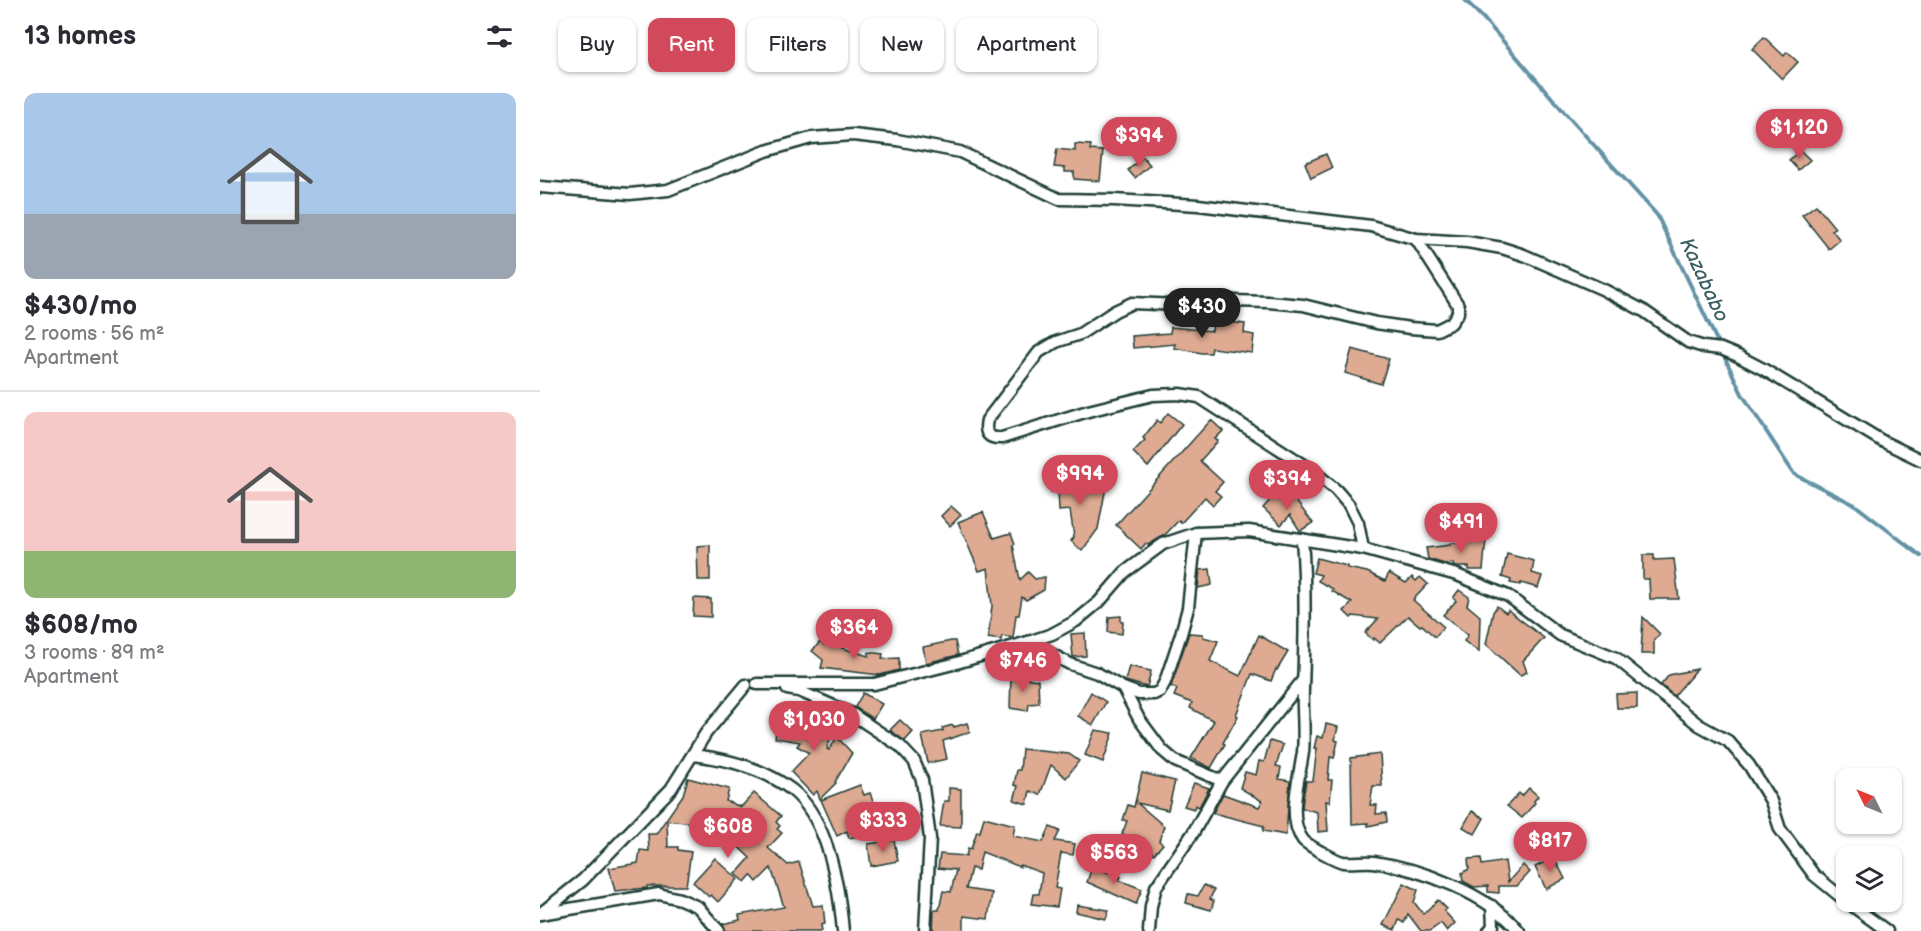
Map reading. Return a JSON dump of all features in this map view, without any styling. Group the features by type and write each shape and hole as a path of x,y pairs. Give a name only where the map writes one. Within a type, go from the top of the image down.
{"street":[{"path":"540,187 630,194 668,190 766,151 811,138 852,135 897,140 960,152 1059,199 1198,205 1371,226 1416,239 1467,242 1502,248 1604,290 1644,311 1688,342 1721,349 1763,369 1882,441 1921,460"},
{"path":"1363,549 1358,523 1349,506 1336,490 1312,470 1199,397 1179,394 1153,395 1088,411 1002,438 994,439 986,433 985,428 987,420 1039,352 1056,342 1080,334 1115,311 1132,303 1202,306 1233,301 1268,302 1303,305 1410,328 1437,330 1444,328 1458,313 1458,305 1416,239"},
{"path":"925,931 930,838 922,780 914,761 900,746 852,714 799,690 757,684 874,684 1028,642 1076,621 1099,602 1125,572 1163,544 1196,534 1249,531 1363,549 1457,575 1508,597 1560,635 1616,658 1699,725 1728,741 1749,765 1771,801 1780,829 1814,875 1836,892"},
{"path":"1028,642 1070,664 1097,673 1139,694 1154,694 1160,691 1165,682 1188,608 1196,534"},
{"path":"1302,539 1306,648 1303,751 1296,796 1296,821 1303,841 1340,862 1374,862 1416,872 1467,891 1492,906 1519,931"},
{"path":"1149,931 1151,906 1156,887 1222,782 1304,680"},
{"path":"540,914 591,872 671,789 706,733 746,685"},
{"path":"1123,688 1139,719 1162,750 1175,761 1222,782"},
{"path":"693,755 731,761 767,775 793,791 805,804 817,824 831,861 843,931"},
{"path":"540,914 659,894 680,899 698,907 718,931"},
{"path":"1489,931 1493,926 1492,906"},
{"path":"1862,912 1887,931"}],"building":[{"path":"1764,37 1784,56 1787,52 1798,62 1782,79 1752,49"},
{"path":"1075,144 1091,145 1090,150 1103,151 1100,181 1074,179 1074,172 1065,172 1065,168 1054,167 1057,149 1075,151"},
{"path":"1800,150 1810,160 1798,170 1789,160"},
{"path":"1326,154 1332,168 1311,178 1305,163"},
{"path":"1143,157 1150,165 1135,178 1128,170"},
{"path":"1816,205 1835,228 1832,230 1840,240 1829,249 1802,215"},
{"path":"1213,320 1245,324 1244,333 1254,335 1252,353 1212,348 1211,353 1202,353 1174,348 1175,344 1133,348 1132,336 1170,333 1171,327 1212,331"},
{"path":"1352,349 1389,359 1381,384 1345,373"},
{"path":"1168,413 1182,424 1148,467 1133,452 1145,440 1143,438 1157,420 1160,423"},
{"path":"1211,420 1223,431 1215,439 1218,441 1200,461 1223,482 1215,491 1221,496 1213,505 1205,497 1181,523 1179,520 1165,535 1148,545 1146,543 1141,549 1116,525"},
{"path":"1078,476 1078,481 1106,487 1098,529 1082,551 1071,541 1074,537 1070,510 1059,511 1058,491 1051,492 1051,478"},
{"path":"1277,492 1287,501 1292,496 1313,523 1300,531 1290,515 1281,525 1263,508"},
{"path":"951,506 961,515 950,526 941,516"},
{"path":"983,512 994,538 1011,533 1015,544 1013,545 1020,580 1028,572 1035,579 1045,577 1044,590 1026,600 1022,597 1019,615 1016,615 1013,638 1002,636 1001,640 988,638 992,606 988,568 979,571 958,522"},
{"path":"1465,538 1486,539 1483,570 1469,570 1469,567 1456,567 1453,563 1445,564 1428,559 1426,548 1450,545 1450,543 1465,543"},
{"path":"710,545 710,580 698,580 697,546"},
{"path":"1507,554 1534,561 1532,573 1542,576 1538,588 1521,583 1520,585 1510,583 1511,580 1502,577"},
{"path":"1643,555 1654,555 1654,560 1674,559 1679,599 1650,599 1649,579 1643,579"},
{"path":"1317,558 1367,572 1385,581 1389,573 1406,583 1412,577 1416,581 1420,577 1428,584 1413,600 1444,627 1435,637 1408,616 1380,643 1374,638 1373,640 1365,633 1378,619 1353,616 1351,618 1344,611 1352,603 1318,581 1321,575 1313,573"},
{"path":"1210,569 1212,585 1198,588 1200,570"},
{"path":"1459,590 1469,597 1467,605 1480,616 1479,652 1464,641 1468,635 1443,615 1456,601 1453,598"},
{"path":"694,598 711,599 711,617 693,616"},
{"path":"1497,606 1506,613 1508,610 1544,638 1523,661 1527,672 1520,675 1486,644 1493,612"},
{"path":"1121,616 1122,634 1108,632 1109,617"},
{"path":"1643,617 1660,634 1654,640 1654,654 1641,654"},
{"path":"1085,633 1086,656 1073,657 1071,634"},
{"path":"1189,633 1203,634 1203,637 1218,641 1210,661 1240,676 1259,635 1288,652 1271,681 1252,674 1236,715 1238,716 1211,768 1191,758 1214,721 1190,708 1192,703 1174,696 1177,689 1171,686"},
{"path":"829,638 842,648 869,656 869,652 883,654 882,659 899,658 899,670 880,675 821,668 823,660 812,651 820,642 824,645"},
{"path":"955,641 958,655 926,663 923,647"},
{"path":"1129,666 1151,671 1147,687 1125,681"},
{"path":"1697,669 1674,696 1661,685 1669,675"},
{"path":"1011,675 1038,680 1039,703 1029,704 1028,711 1010,708"},
{"path":"1091,692 1106,702 1093,725 1078,716"},
{"path":"863,693 882,704 873,719 855,707"},
{"path":"1637,693 1637,708 1617,708 1616,694"},
{"path":"790,713 807,716 827,724 833,730 827,749 829,750 837,737 852,753 836,783 820,799 817,791 813,795 791,772 809,753 797,746 800,742 775,738 778,716 789,718"},
{"path":"900,720 913,732 905,741 890,730"},
{"path":"967,723 970,732 943,741 947,759 928,763 922,735"},
{"path":"1326,724 1338,727 1335,740 1338,741 1334,758 1330,757 1328,780 1332,780 1330,802 1326,801 1328,831 1318,832 1317,812 1302,808 1306,781 1313,781 1317,748 1314,748 1317,736 1323,738"},
{"path":"1095,730 1113,733 1103,762 1085,755"},
{"path":"1270,741 1283,745 1276,766 1281,767 1279,779 1290,781 1286,835 1263,831 1264,826 1213,813 1223,794 1259,807 1262,801 1240,788 1245,772 1256,775 1259,761 1264,762"},
{"path":"1022,749 1069,754 1079,761 1066,778 1051,765 1040,795 1030,791 1027,804 1014,800 1018,786 1014,785 1017,770 1020,770"},
{"path":"1380,754 1382,786 1373,786 1370,805 1377,805 1376,814 1386,813 1387,822 1368,826 1368,823 1352,824 1351,758"},
{"path":"1142,773 1175,781 1168,810 1137,803 1164,826 1159,841 1163,844 1154,854 1141,843 1122,834 1127,821 1123,820 1128,805 1134,807"},
{"path":"688,778 729,789 726,801 741,807 754,793 781,816 776,822 780,826 777,829 782,833 768,848 788,865 799,862 813,906 823,905 825,924 821,925 822,931 726,931 722,924 740,920 739,915 784,907 771,868 757,882 751,875 745,882 736,874 750,858 721,830 731,821 708,816 703,809 701,824 667,820 668,847 678,847 678,850 691,852 686,886 647,886 647,888 615,891 609,868 638,863 640,850 649,851 648,834 656,834 683,795"},
{"path":"1194,783 1209,788 1199,807 1195,805 1194,809 1184,806"},
{"path":"860,785 864,795 870,793 879,815 857,823 860,836 849,838 847,831 837,836 821,800"},
{"path":"949,788 961,789 961,827 940,826 944,801 949,801"},
{"path":"1529,788 1538,796 1522,818 1507,806 1519,793 1522,796"},
{"path":"1472,811 1484,818 1475,834 1463,827"},
{"path":"984,817 1015,825 1013,836 1043,842 1050,827 1060,831 1055,841 1075,844 1073,855 1061,853 1055,888 1060,889 1057,907 1032,904 1034,894 1039,894 1042,873 982,852 978,870 971,868 966,889 992,893 988,919 964,916 964,931 933,931 934,910 939,910 943,891 951,892 956,870 938,868 940,854 966,856 977,831 980,832"},
{"path":"894,840 898,861 871,866 868,844"},
{"path":"1554,857 1565,879 1546,889 1535,867"},
{"path":"715,858 738,879 718,902 693,882"},
{"path":"1481,858 1482,865 1505,861 1508,882 1523,865 1530,872 1517,886 1499,886 1499,893 1488,892 1488,886 1474,887 1463,881 1462,873 1469,869 1468,859"},
{"path":"1092,867 1121,877 1119,880 1142,889 1136,904 1087,882"},
{"path":"1404,883 1418,890 1414,902 1423,914 1438,900 1447,909 1444,911 1455,923 1447,931 1441,923 1430,931 1421,931 1408,914 1404,923 1399,920 1395,930 1383,925"},
{"path":"1204,885 1214,890 1210,899 1214,901 1211,910 1186,903 1188,894 1198,896"},
{"path":"1077,905 1109,910 1106,919 1076,912"}],"waterway":[{"name":"Kazababo","path":"1465,0 1657,215 1720,347"},
{"name":"Kazababo","path":"1723,354 1742,394 1794,474 1855,505 1921,556"}]}
